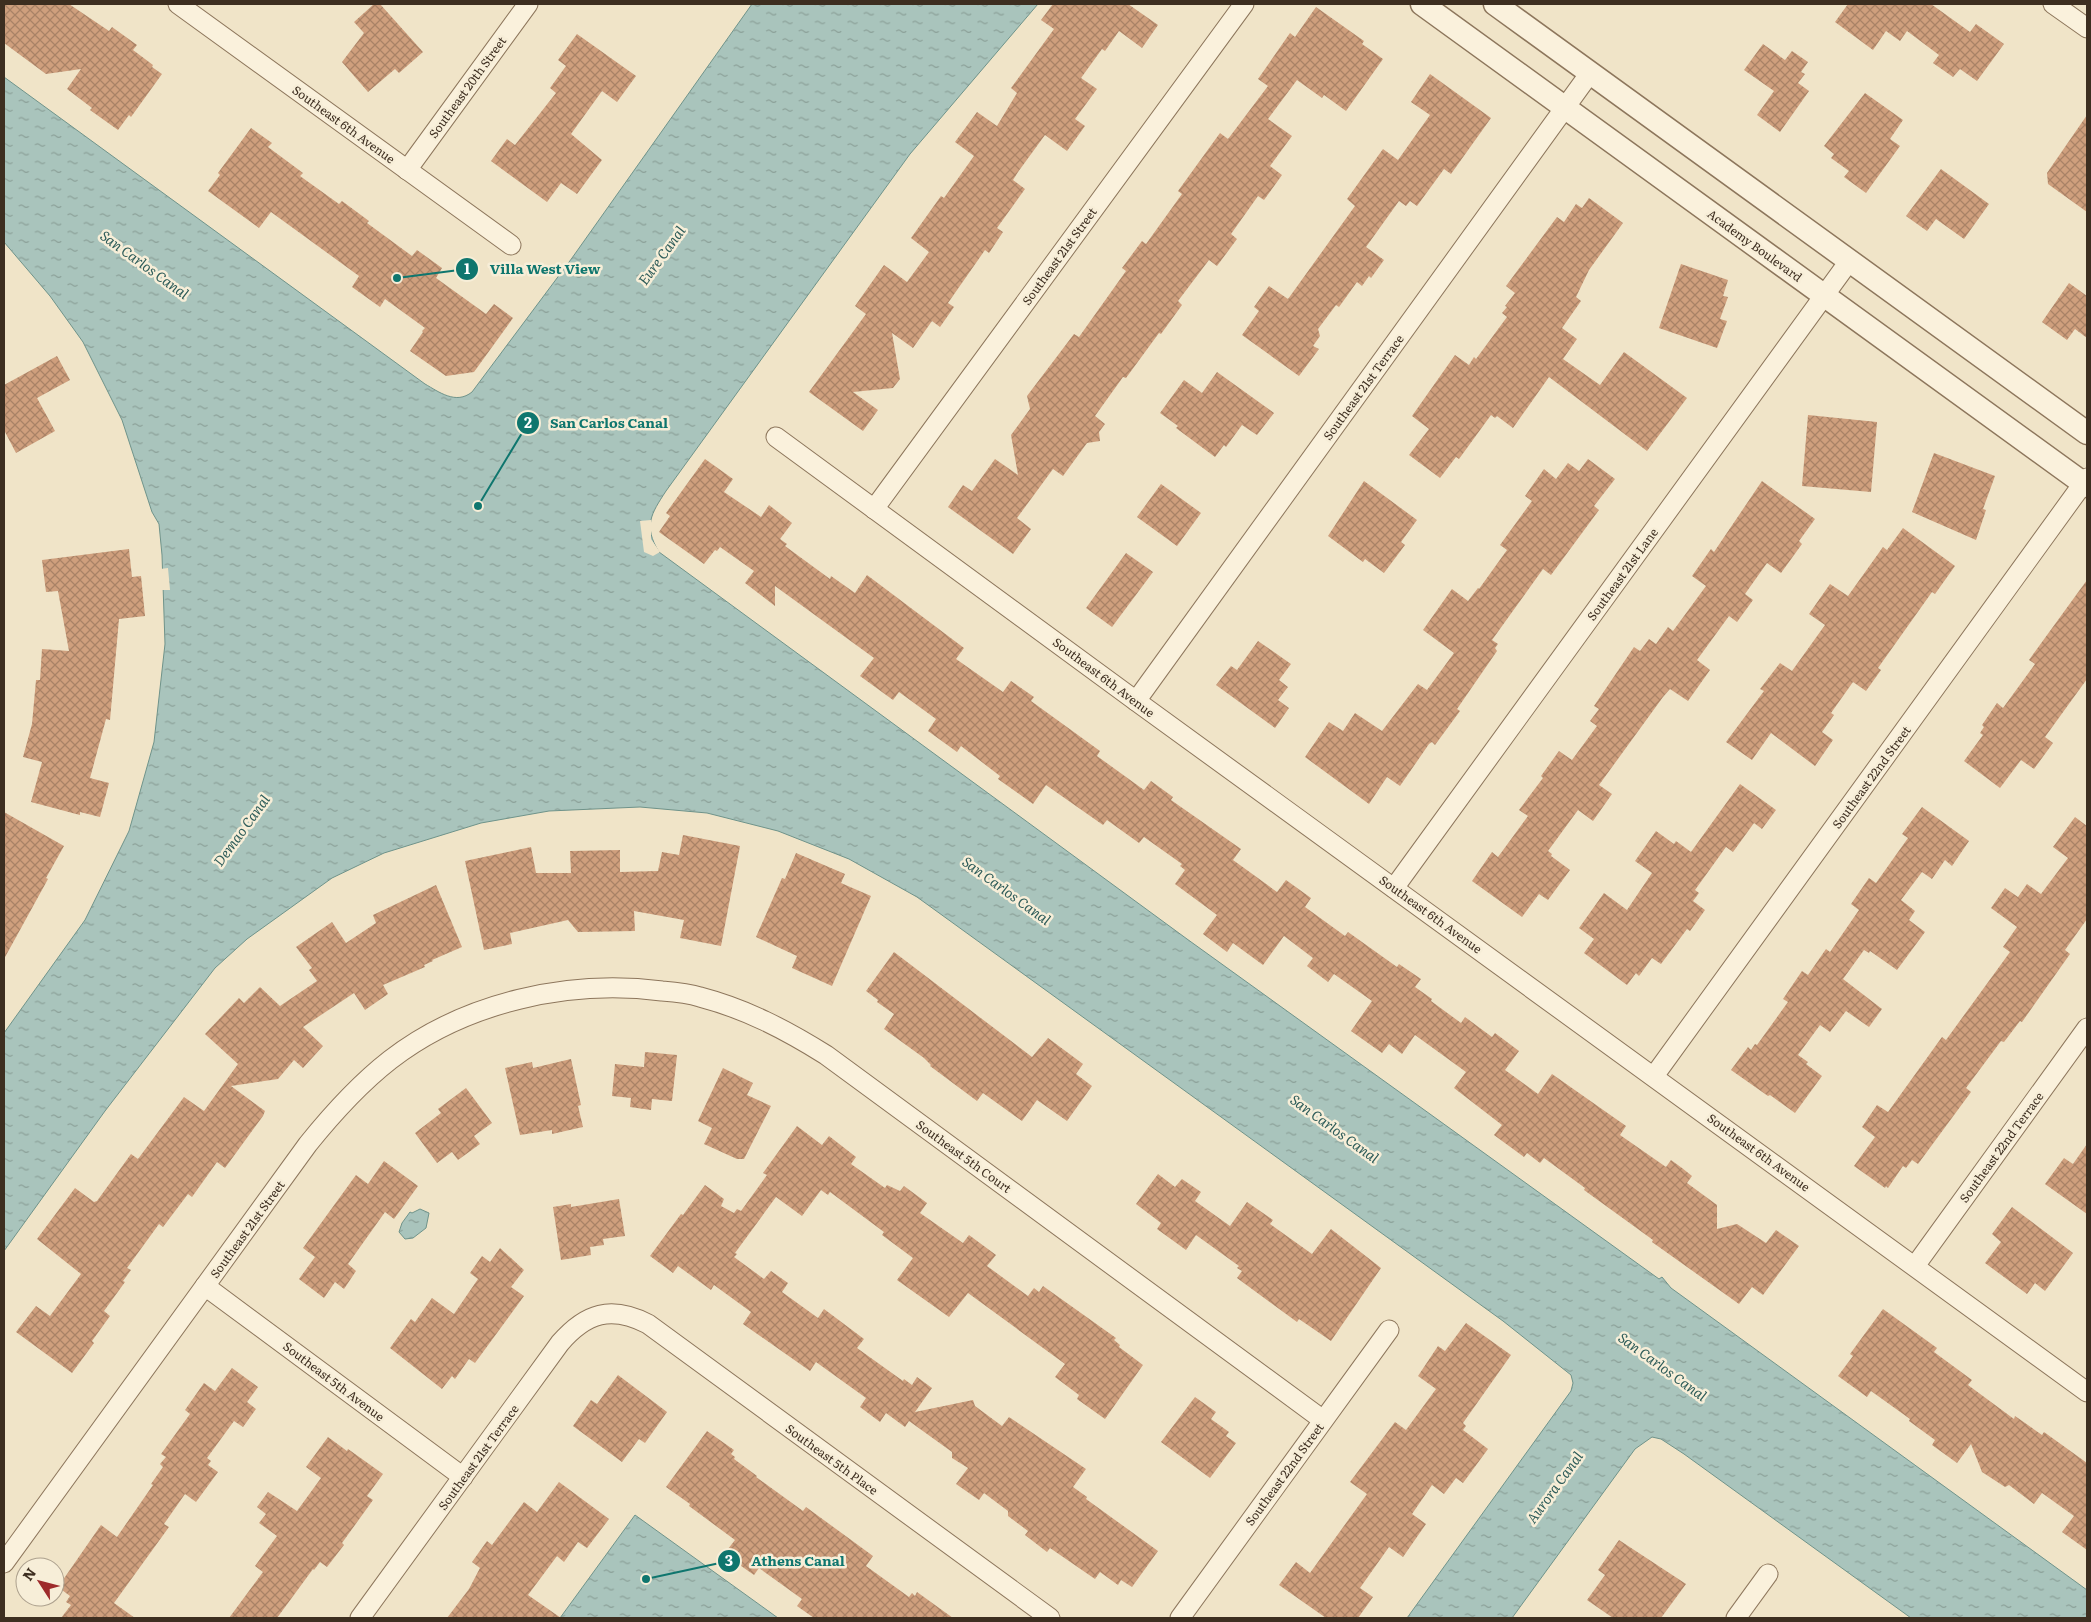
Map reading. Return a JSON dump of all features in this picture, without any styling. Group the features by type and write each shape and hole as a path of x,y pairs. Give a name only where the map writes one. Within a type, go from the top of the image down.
{"street":[{"name":"Southeast 6th Avenue","path":"178,4 511,245"},
{"name":"Southeast 20th Street","path":"407,170 528,4"},
{"name":"Southeast 21st Street","path":"874,509 1244,4"},
{"name":"Academy Boulevard","path":"1422,4 2086,483"},
{"path":"1495,4 2087,433"},
{"path":"2053,4 2087,28"},
{"name":"Southeast 21st Terrace","path":"1136,701 1590,73"},
{"name":"Southeast 21st Lane","path":"1394,888 1850,260"},
{"name":"Southeast 6th Avenue","path":"776,437 2087,1392"},
{"name":"Southeast 22nd Street","path":"1654,1076 2086,483"},
{"name":"Southeast 5th Court","path":"566,991 602,988 639,988 698,996 756,1016 792,1034 826,1055 1323,1420"},
{"name":"Southeast 21st Street","path":"4,1563 333,1113 360,1084 391,1059 460,1019 501,1005 566,991"},
{"name":"Southeast 22nd Terrace","path":"1915,1266 2087,1028"},
{"name":"Southeast 5th Avenue","path":"205,1286 463,1477"},
{"name":"Southeast 21st Terrace","path":"360,1618 560,1343 571,1330 595,1315 609,1314"},
{"name":"Southeast 5th Place","path":"609,1314 623,1314 648,1324 1050,1618"},
{"name":"Southeast 22nd Street","path":"1180,1618 1389,1330"},
{"path":"1736,1618 1768,1574"}],"water":[{"path":"752,4 1038,4 910,154 666,491 656,507 650,527 651,535 659,552 1187,939 1659,1279 1662,1277 1671,1288 2087,1590 2087,1618 1911,1618 1684,1454 1661,1439 1652,1437 1635,1449 1512,1618 1407,1618 1571,1391 1573,1383 1571,1375 1503,1321 917,897 849,859 778,831 707,813 640,807 549,811 481,823 384,853 332,878 247,939 215,968 105,1111 4,1251 4,1033 85,920 129,831 154,742 165,644 159,524 152,512 122,420 83,342 50,296 4,242 4,77 425,384 448,396 460,397 472,392 572,258"},
{"path":"420,1209 429,1213 426,1228 413,1238 405,1239 399,1232 402,1223 410,1212 412,1213"},
{"path":"635,1515 778,1618 560,1618"}],"pier":[{"path":"651,520 651,539 660,552 653,556 644,552 640,521"},
{"path":"168,568 170,590 161,590 160,569"}],"building":[{"path":"4,4 69,4 109,31 112,27 137,45 133,50 162,74 131,117 129,115 118,130 90,110 92,108 67,89 81,69 46,74 4,43"},
{"path":"374,4 380,4 423,52 399,73 395,69 368,92 342,62 364,33 354,22"},
{"path":"1053,4 1128,4 1158,25 1142,48 1119,31 1105,51 1102,49 1081,78 1097,89 1075,119 1085,126 1067,151 1045,135 1018,172 1013,180 1025,189 997,228 1003,232 989,253 985,250 948,303 954,307 940,327 932,321 913,348 892,333 900,379 893,388 853,392 878,410 863,431 809,392 866,314 855,306 884,265 907,282 929,252 911,238 941,196 944,198 974,156 955,142 977,112 997,126 1017,93 1011,88 1054,29 1041,20"},
{"path":"1848,4 1931,4 1970,32 1976,24 2004,44 1977,81 1960,69 1953,77 1933,63 1939,55 1907,31 1900,41 1886,31 1873,50 1835,22"},
{"path":"1316,7 1364,41 1362,44 1383,59 1346,111 1324,95 1322,98 1297,80 1268,119 1292,136 1270,166 1282,175 1264,200 1258,196 1231,234 1237,239 1217,266 1209,260 1178,301 1182,305 1161,334 1159,333 1126,378 1123,377 1095,416 1105,424 1099,432 1100,441 1087,443 1063,476 1053,469 1017,518 1031,529 1013,554 948,507 963,485 972,491 995,459 1018,475 1011,435 1030,409 1027,396 1074,334 1079,337 1126,271 1122,268 1142,241 1146,244 1182,194 1178,191 1220,133 1228,139 1268,86 1258,79 1290,33 1295,37"},
{"path":"577,34 636,76 617,102 602,91 571,134 602,160 577,194 561,183 547,202 491,161 507,139 515,145 556,93 550,88 566,66 558,60"},
{"path":"1763,44 1785,60 1792,51 1808,62 1801,72 1805,74 1798,83 1809,91 1780,132 1757,115 1774,91 1744,70"},
{"path":"1430,74 1491,118 1451,174 1444,169 1417,206 1410,201 1406,206 1399,201 1366,247 1384,260 1371,278 1369,276 1362,286 1357,282 1339,307 1336,305 1318,329 1320,336 1313,346 1319,349 1299,376 1242,335 1259,311 1254,307 1269,286 1288,299 1355,206 1347,199 1383,149 1398,160 1430,115 1411,102"},
{"path":"1865,93 1903,120 1890,139 1900,146 1866,193 1844,177 1849,171 1831,158 1834,154 1824,146"},
{"path":"2087,115 2087,212 2048,184 2047,173"},
{"path":"251,128 272,143 268,147 303,173 300,176 339,204 342,201 369,221 367,223 412,256 417,250 442,268 436,278 486,314 494,304 513,318 474,372 446,376 410,351 425,328 385,299 380,307 352,287 359,276 271,212 259,228 208,191 220,175 218,173"},
{"path":"1941,169 1989,204 1964,239 1936,219 1927,231 1906,216"},
{"path":"1589,198 1623,223 1589,270 1576,297 1581,301 1562,328 1577,339 1563,359 1600,385 1624,352 1687,398 1647,451 1549,377 1513,428 1497,416 1495,418 1491,415 1459,459 1456,457 1440,478 1409,455 1429,429 1412,416 1455,355 1469,365 1474,357 1476,359 1507,317 1502,313 1515,293 1506,286 1557,217 1564,222 1576,204 1582,208"},
{"path":"1681,264 1728,280 1723,296 1728,297 1720,319 1727,321 1717,348 1659,328"},
{"path":"2069,283 2087,296 2087,338 2075,329 2067,340 2042,322"},
{"path":"57,356 70,380 37,398 55,431 16,453 4,430 4,385"},
{"path":"1217,372 1274,413 1257,435 1242,425 1226,447 1224,445 1215,457 1176,428 1178,426 1160,413 1184,380 1202,393"},
{"path":"1808,415 1877,422 1871,492 1802,486"},
{"path":"1934,453 1995,476 1983,509 1986,510 1976,540 1912,512"},
{"path":"705,459 733,479 724,492 761,517 769,505 792,523 780,539 787,544 785,546 830,579 831,576 855,593 867,575 964,648 956,659 1003,692 1011,681 1034,697 1031,701 1100,751 1097,756 1144,790 1151,781 1173,797 1171,800 1241,849 1233,860 1277,892 1286,880 1311,898 1305,907 1345,936 1348,932 1397,967 1399,964 1421,979 1415,987 1432,999 1431,1001 1461,1023 1465,1017 1492,1037 1495,1033 1519,1051 1505,1070 1538,1094 1552,1074 1626,1126 1620,1135 1666,1167 1671,1160 1682,1168 1692,1176 1687,1183 1717,1205 1717,1229 1737,1224 1766,1243 1776,1230 1799,1246 1763,1295 1752,1287 1739,1304 1652,1242 1653,1240 1584,1190 1585,1188 1544,1158 1540,1163 1527,1153 1524,1157 1494,1135 1502,1125 1454,1088 1466,1072 1415,1035 1402,1054 1389,1044 1382,1053 1351,1031 1372,1001 1334,974 1328,982 1307,966 1313,958 1284,936 1263,965 1233,943 1227,952 1203,934 1217,915 1175,884 1185,870 1180,866 1182,864 1144,837 1139,843 1107,820 1103,825 1046,785 1033,804 998,779 1000,776 961,746 957,752 928,731 936,719 899,692 893,700 860,676 874,658 775,586 775,606 745,583 754,571 720,547 717,551 715,550 704,564 659,532 670,516 666,513"},
{"path":"1588,459 1615,479 1594,506 1599,510 1551,575 1543,569 1492,640 1498,644 1495,648 1497,651 1457,709 1460,711 1435,745 1432,742 1429,744 1400,786 1387,777 1369,804 1305,757 1329,722 1343,731 1355,713 1382,731 1418,684 1427,690 1454,653 1423,630 1452,589 1468,601 1479,589 1507,550 1500,545 1532,501 1525,496 1544,469 1556,479 1568,463 1579,471"},
{"path":"1364,481 1417,520 1401,542 1405,545 1384,573 1365,559 1363,562 1328,536"},
{"path":"1762,481 1815,519 1799,541 1802,544 1781,573 1767,563 1745,594 1753,600 1737,622 1729,616 1697,660 1710,670 1688,701 1670,689 1663,697 1599,785 1612,794 1593,821 1578,810 1548,851 1552,854 1551,856 1570,870 1548,900 1539,894 1522,917 1472,881 1492,852 1498,857 1528,816 1519,810 1543,778 1541,776 1559,751 1572,760 1597,726 1590,721 1599,709 1594,706 1634,647 1640,651 1649,639 1656,644 1668,627 1673,631 1706,586 1692,576 1711,549 1714,552"},
{"path":"1161,484 1201,513 1177,546 1137,517"},
{"path":"1903,528 1955,566 1935,594 1932,592 1878,668 1881,670 1866,691 1853,682 1831,713 1834,715 1822,732 1833,740 1815,766 1771,733 1752,760 1726,742 1764,691 1760,689 1780,663 1792,671 1825,625 1809,614 1830,584 1848,596 1883,547 1887,550"},
{"path":"129,549 132,577 141,576 145,616 119,619 110,720 106,719 90,778 109,783 100,817 80,812 80,815 31,802 42,762 23,757 32,724 36,680 40,680 42,649 69,651 58,591 46,592 42,560"},
{"path":"1126,553 1153,572 1112,627 1086,608"},
{"path":"2087,580 2087,679 2045,737 2053,743 2034,769 2021,760 2000,788 1964,761 1983,735 1980,733 1984,727 1982,725 1997,703 2003,708 2035,664 2029,660"},
{"path":"1258,641 1291,664 1279,680 1288,687 1278,700 1289,708 1275,728 1216,685 1231,666 1237,670"},
{"path":"1740,784 1776,810 1762,829 1754,823 1733,852 1726,847 1695,890 1699,893 1693,901 1705,910 1690,931 1687,929 1661,964 1652,958 1639,976 1636,973 1627,985 1584,953 1594,939 1579,928 1604,893 1627,910 1652,873 1635,861 1656,831 1674,844 1676,841 1691,852"},
{"path":"1922,807 1969,841 1952,866 1945,860 1932,879 1922,872 1901,900 1915,911 1909,920 1925,932 1897,970 1870,951 1869,953 1864,950 1843,979 1882,1009 1869,1027 1846,1011 1830,1032 1820,1025 1798,1055 1808,1062 1806,1064 1822,1076 1795,1113 1731,1070 1748,1047 1751,1050 1755,1044 1757,1045 1788,1002 1783,999 1802,971 1808,975 1826,949 1830,952 1859,910 1851,904 1869,878 1876,883 1908,838 1902,834"},
{"path":"4,812 64,846 4,959"},
{"path":"2075,817 2087,826 2087,919 2065,950 2070,954 2022,1022 2020,1021 2004,1042 2001,1041 1966,1088 1971,1092 1918,1164 1912,1160 1906,1168 1903,1166 1888,1188 1886,1186 1885,1188 1854,1166 1875,1137 1862,1127 1877,1105 1888,1112 1942,1037 1946,1040 2010,952 2003,947 2017,927 1991,908 2005,888 2018,897 2027,884 2041,894 2068,858 2053,847"},
{"path":"683,835 740,846 721,946 680,938 684,920 634,911 635,931 578,932 568,920 510,933 512,944 484,950 465,861 531,847 536,873 571,873 570,851 620,850 620,872 658,871 662,852 679,855"},
{"path":"796,853 845,874 841,883 871,896 832,986 792,968 797,956 756,937 782,878 785,879"},
{"path":"436,885 462,947 432,960 424,965 425,967 383,985 388,994 365,1010 354,993 303,1027 323,1046 303,1068 294,1060 278,1079 231,1086 265,1111 263,1116 225,1168 217,1162 192,1197 188,1194 163,1227 159,1224 127,1268 131,1270 123,1281 125,1282 104,1311 110,1316 92,1341 94,1343 72,1373 16,1332 36,1306 50,1316 81,1274 37,1239 75,1188 94,1202 97,1201 131,1154 138,1159 184,1097 204,1111 238,1064 205,1034 239,998 244,1003 260,987 280,1006 317,981 309,970 312,968 296,947 332,922 346,943 376,923 373,915"},
{"path":"894,952 1032,1057 1048,1038 1083,1064 1076,1074 1092,1086 1067,1121 1037,1100 1022,1121 983,1093 977,1101 930,1066 924,1058 884,1029 894,1014 877,1002 878,1000 866,991"},
{"path":"645,1052 677,1055 672,1101 652,1099 651,1110 630,1107 631,1098 612,1096 615,1064 644,1067"},
{"path":"571,1059 581,1105 578,1106 583,1127 552,1134 552,1130 520,1135 505,1068 532,1062 533,1068"},
{"path":"723,1068 753,1083 747,1095 771,1106 744,1159 737,1159 704,1144 712,1128 698,1121"},
{"path":"466,1088 492,1123 474,1136 480,1144 458,1160 452,1152 437,1163 415,1133 441,1113 438,1109"},
{"path":"797,1126 822,1145 829,1136 856,1157 851,1164 885,1188 887,1185 900,1191 904,1186 927,1203 920,1213 963,1243 969,1235 996,1255 987,1266 1028,1296 1034,1288 1039,1292 1043,1286 1116,1338 1114,1340 1120,1345 1119,1347 1143,1365 1105,1419 1077,1399 1079,1395 1055,1377 1065,1364 968,1293 949,1317 897,1280 913,1258 882,1235 884,1232 830,1192 828,1195 821,1190 802,1216 776,1197 735,1253 737,1254 734,1257 764,1279 771,1271 788,1283 782,1292 818,1318 824,1309 864,1339 857,1348 903,1381 904,1379 912,1385 917,1377 932,1388 915,1412 973,1400 975,1406 1002,1426 1009,1417 1086,1469 1073,1487 1087,1497 1086,1499 1158,1551 1132,1587 1121,1580 1118,1585 1100,1572 1095,1579 1050,1548 1047,1552 1025,1535 1028,1531 1008,1516 1008,1511 984,1493 979,1500 956,1484 968,1468 952,1458 952,1452 909,1421 905,1427 886,1413 880,1422 860,1407 866,1398 816,1362 810,1371 743,1324 751,1312 714,1285 711,1290 678,1266 673,1273 650,1256 705,1185 724,1199 721,1206 734,1213 737,1209 741,1211 767,1175 763,1173"},
{"path":"2087,1144 2087,1214 2045,1184 2064,1158 2073,1164"},
{"path":"384,1161 418,1186 394,1219 385,1212 348,1264 356,1271 344,1289 335,1282 324,1298 299,1279 315,1257 303,1248 356,1175 368,1184"},
{"path":"1158,1174 1175,1187 1182,1179 1201,1192 1195,1201 1230,1226 1247,1202 1273,1220 1270,1224 1312,1254 1331,1229 1381,1268 1331,1341 1299,1319 1297,1322 1237,1278 1242,1271 1237,1268 1239,1266 1196,1235 1186,1250 1157,1229 1161,1223 1136,1204"},
{"path":"619,1199 625,1236 603,1239 604,1245 590,1247 591,1255 561,1260 553,1207 571,1204 571,1207"},
{"path":"2012,1207 2073,1253 2045,1291 2035,1283 2027,1294 1985,1263 2001,1242 1992,1234"},
{"path":"500,1248 524,1270 511,1287 524,1296 475,1363 469,1359 455,1379 452,1376 442,1389 390,1348 411,1319 415,1322 432,1298 454,1314 478,1279 470,1273 482,1256 490,1262"},
{"path":"1883,1309 1937,1348 1934,1352 1972,1380 1968,1385 2014,1419 2015,1416 2042,1435 2044,1432 2087,1463 2087,1550 2062,1532 2074,1516 2042,1493 2034,1504 2009,1485 2005,1487 1982,1472 1971,1444 1957,1463 1932,1445 1935,1440 1909,1421 1910,1419 1871,1391 1867,1397 1838,1376 1853,1356 1850,1354"},
{"path":"1466,1323 1511,1355 1463,1423 1466,1426 1463,1430 1488,1449 1463,1483 1456,1478 1444,1494 1432,1485 1412,1514 1426,1524 1403,1557 1389,1547 1360,1588 1373,1597 1358,1618 1326,1618 1279,1585 1296,1562 1310,1573 1367,1494 1350,1482 1395,1422 1406,1430 1436,1389 1418,1376 1438,1346 1445,1351"},
{"path":"232,1368 258,1387 247,1402 256,1409 243,1427 234,1421 207,1458 211,1461 208,1465 218,1472 196,1502 185,1494 164,1524 169,1527 114,1603 135,1618 61,1618 71,1605 66,1602 70,1596 65,1592 65,1577 101,1525 117,1537 153,1485 151,1484 163,1467 160,1464 166,1457 161,1454 190,1414 185,1410 204,1383 215,1391"},
{"path":"618,1375 667,1412 645,1443 639,1439 622,1462 573,1426 591,1400 597,1404"},
{"path":"1195,1397 1216,1412 1211,1419 1229,1432 1226,1436 1236,1443 1210,1478 1161,1442"},
{"path":"707,1431 734,1450 731,1454 735,1457 734,1459 756,1477 803,1511 806,1507 873,1556 866,1566 909,1597 912,1593 915,1596 917,1592 953,1618 814,1618 797,1606 802,1599 759,1568 754,1575 724,1554 735,1540 666,1487"},
{"path":"328,1437 383,1474 367,1496 373,1500 342,1543 344,1545 327,1567 320,1562 313,1569 277,1618 229,1618 263,1572 255,1566 277,1536 259,1523 266,1514 257,1507 268,1492 297,1511 321,1478 306,1467"},
{"path":"559,1482 609,1519 587,1548 578,1542 564,1562 557,1556 528,1595 561,1618 447,1618 469,1589 480,1568 472,1562 487,1541 492,1545 524,1502 537,1512"},
{"path":"1619,1540 1686,1584 1661,1618 1613,1618 1587,1600 1605,1575 1598,1570"}],"place":[{"name":"Villa West View","path":"397,278"},
{"name":"San Carlos Canal","path":"478,506"},
{"name":"Athens Canal","path":"646,1579"}],"water label":[{"name":"Eure Canal","path":"661,255"},
{"name":"Demao Canal","path":"241,830"},
{"name":"Aurora Canal","path":"1554,1487"}]}
